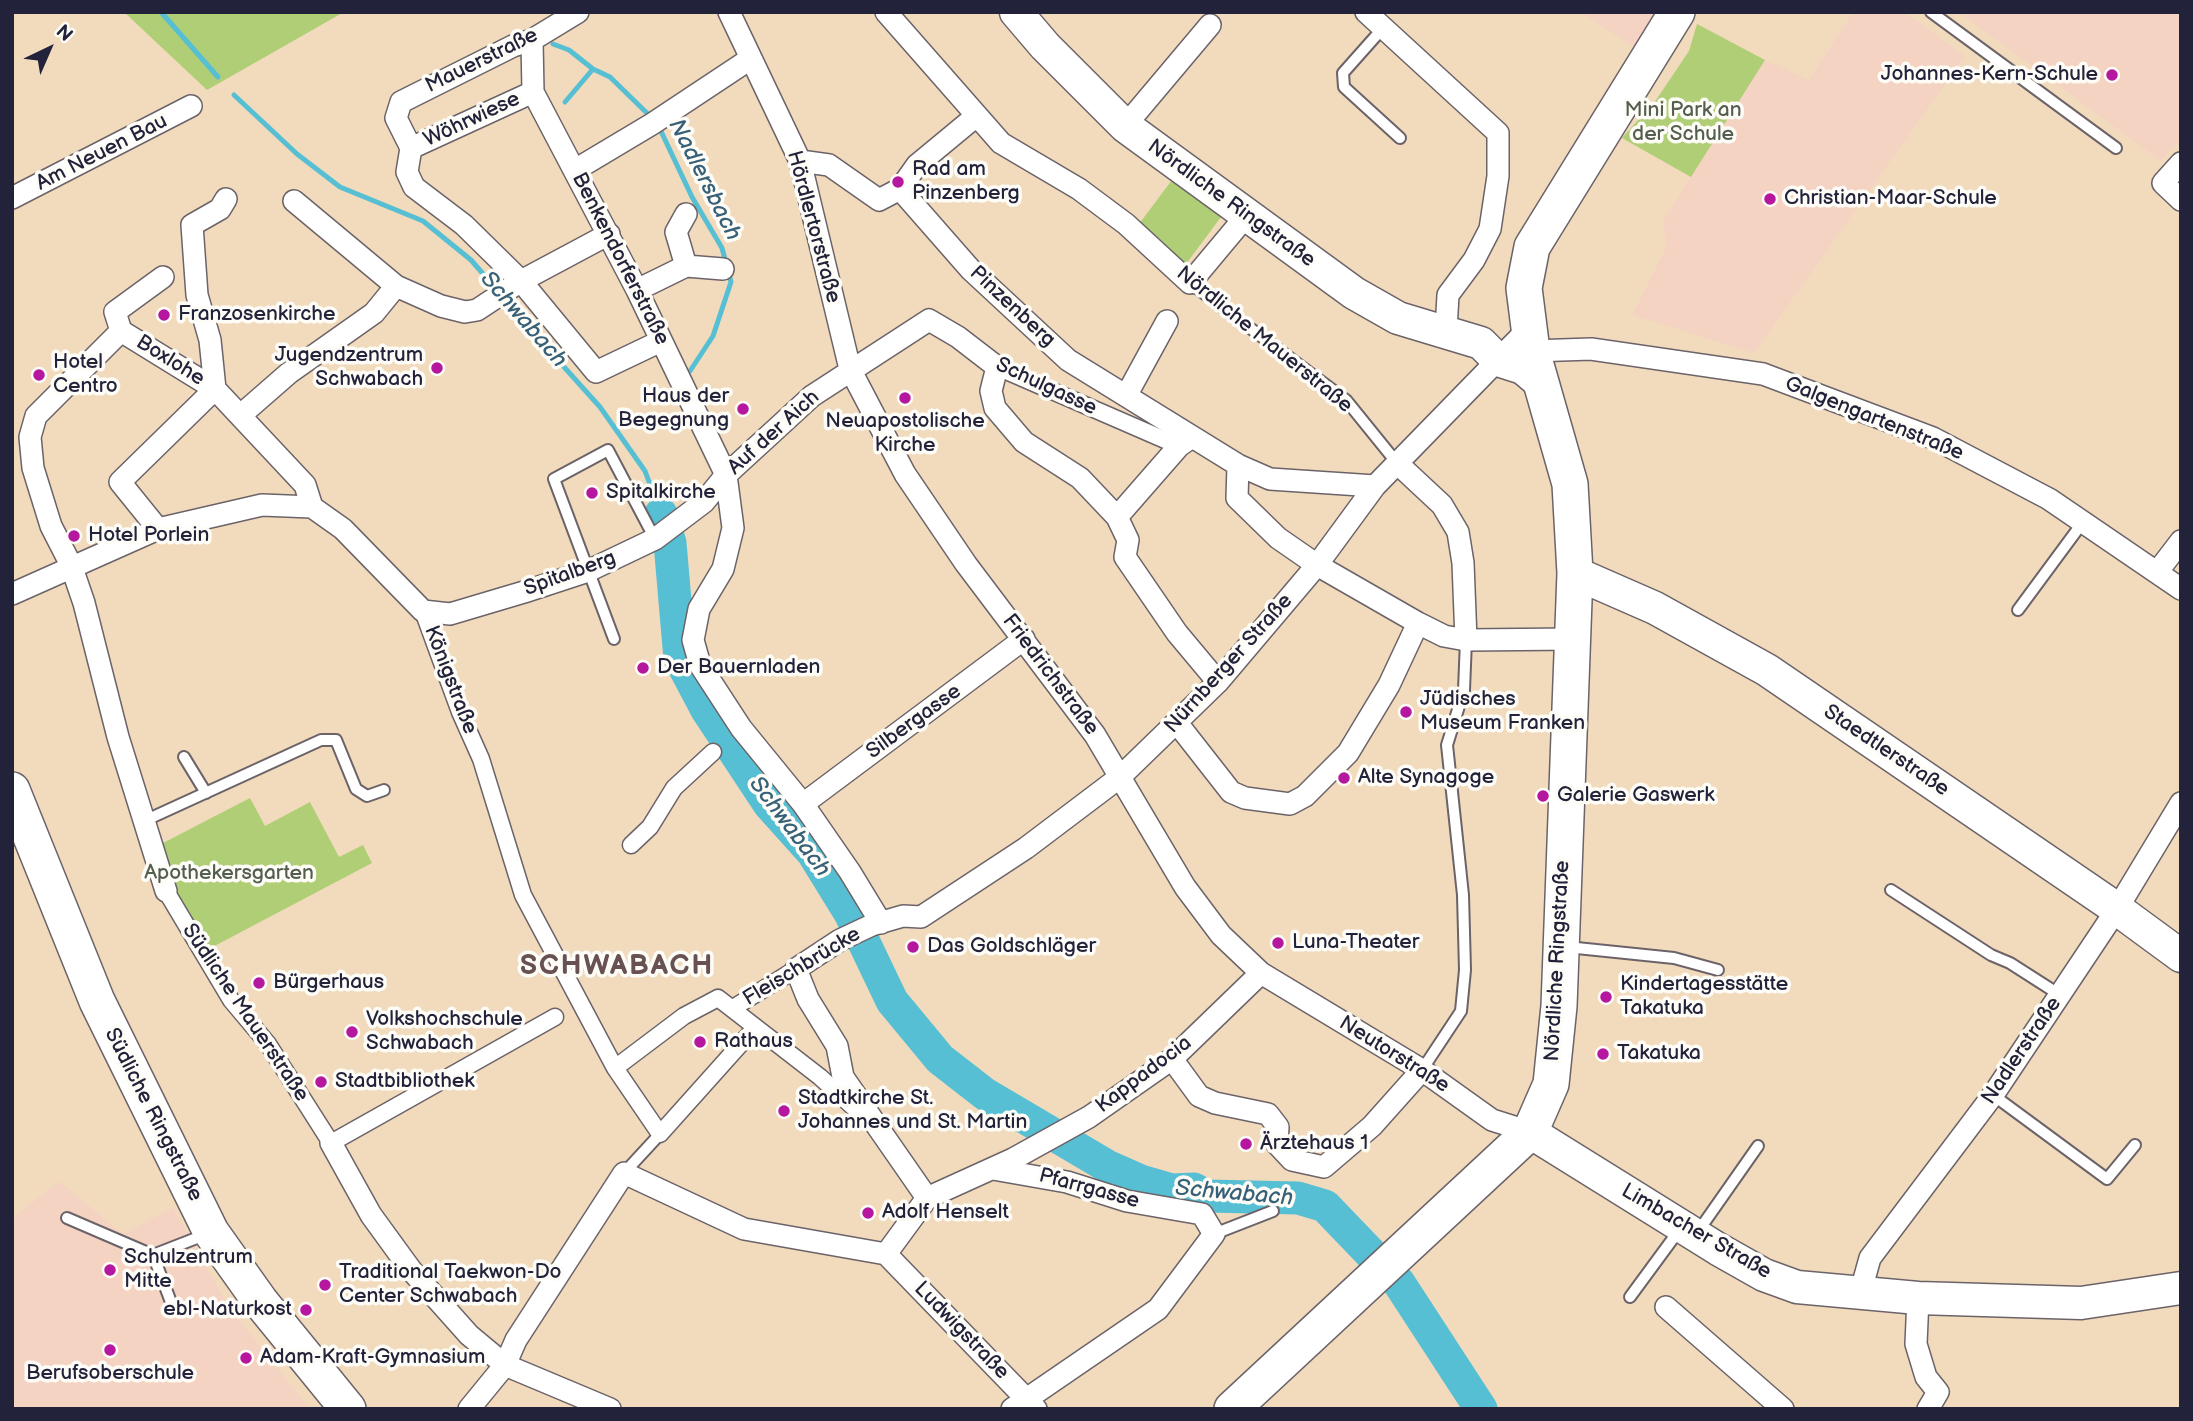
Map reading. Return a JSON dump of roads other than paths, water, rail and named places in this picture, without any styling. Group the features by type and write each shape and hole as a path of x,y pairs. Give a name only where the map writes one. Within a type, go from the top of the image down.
{"main road":[{"name":"Nördliche Ringstraße","path":"1016,12 1045,46 1125,126 1354,293 1398,318 1516,351 1570,484 1575,573 1574,639 1561,947 1551,1084 1530,1132 1233,1409"},
{"path":"1516,351 1532,247 1677,12"},
{"name":"Staedtlerstraße","path":"1575,573 1655,608 1767,670 2117,909 2181,956"},
{"name":"Südliche Ringstraße","path":"12,790 97,1001 211,1232 260,1301 348,1409"},
{"name":"Limbacher Straße","path":"1530,1132 1764,1275 1797,1287 1918,1298 2081,1303 2181,1288"}],"street":[{"name":"Mauerstraße","path":"396,118 401,102 513,46 532,40 578,12"},
{"name":"Hördlertorstraße","path":"729,12 800,161 849,369"},
{"name":"Nördliche Mauerstraße","path":"886,12 1001,144 1046,168 1116,217 1190,283"},
{"path":"1372,17 1498,133 1499,176 1490,229 1474,261 1448,295 1446,330"},
{"path":"1125,126 1210,25"},
{"name":"Benkendorferstraße","path":"532,40 533,92 638,290 726,475 733,528 730,550 723,569 699,609 693,640 700,665 741,729 803,804 850,872 876,924"},
{"path":"575,170 657,121 750,59"},
{"name":"Wöhrwiese","path":"411,148 533,92"},
{"name":"Am Neuen Bau","path":"12,198 191,106"},
{"path":"800,161 829,164 879,200 900,189 917,165 975,117"},
{"name":"Wöhrwiese","path":"396,118 411,148 407,172 414,187 464,225 596,372 661,341"},
{"path":"2181,163 2163,183 2181,200"},
{"name":"Pinzenberg","path":"900,189 971,270 1058,351 1126,396 1186,441 1270,479 1375,486"},
{"name":"Boxlohe","path":"215,389 210,341 197,295 192,225 220,209 226,199"},
{"path":"294,201 396,286 441,306 466,312 477,310 517,283 608,234"},
{"path":"686,214 676,232 686,266"},
{"path":"1190,283 1246,216"},
{"path":"638,290 686,266 723,269"},
{"name":"Boxlohe","path":"163,277 114,312 121,331 215,389 242,414 305,485 312,507"},
{"path":"242,414 289,373 374,313 396,286"},
{"name":"Schulgasse","path":"849,369 929,320 958,337 997,367 1186,441"},
{"path":"1126,396 1167,321"},
{"name":"Südliche Mauerstraße","path":"121,331 36,416 30,437 33,468 51,526 71,565 166,891 231,1000 268,1044 331,1143 371,1214 411,1270 469,1335 505,1366 610,1409"},
{"name":"Galgengartenstraße","path":"1516,351 1591,349 1763,374 1933,439 2049,499 2181,589"},
{"name":"Nürnberger Straße","path":"876,924 904,916 921,917 1026,848 1120,777 1218,682 1317,565 1375,486 1516,351"},
{"path":"997,367 991,391 996,408 1024,442 1080,478 1117,517 1128,540 1125,557 1177,633 1218,682"},
{"name":"Auf der Aich","path":"704,502 726,475 812,396 849,369"},
{"name":"Friedrichstraße","path":"849,369 905,474 966,564 1095,735 1185,887 1222,935 1261,973"},
{"path":"158,529 120,482 215,389"},
{"path":"1117,517 1186,441"},
{"name":"Nördliche Mauerstraße","path":"1397,463 1442,505 1458,532 1463,563 1466,640"},
{"path":"1238,465 1237,498 1278,538 1317,565 1444,636 1466,640 1574,639"},
{"name":"Spitalberg","path":"423,611 450,614 588,571 655,539 704,502"},
{"path":"12,594 71,565 158,529 262,505 312,507"},
{"name":"Königstraße","path":"312,507 343,529 423,611 460,712 481,759 523,895 615,1068 660,1134"},
{"path":"2158,571 2181,541"},
{"path":"1177,723 1231,792 1245,798 1290,804 1305,796 1348,753 1389,685 1419,623"},
{"name":"Silbergasse","path":"803,804 1024,639"},
{"path":"631,845 650,827 674,788 713,752"},
{"name":"Nadlerstraße","path":"1860,1294 1870,1258 1993,1095 2117,909 2181,803"},
{"name":"Fleischbrücke","path":"733,1008 840,940 876,924"},
{"path":"469,1409 505,1366 555,1265 624,1173 744,1229 886,1254 927,1198 843,1077 837,1046 808,999 796,969"},
{"name":"Neutorstraße","path":"1261,973 1422,1070 1492,1120 1530,1132"},
{"name":"Kappadocia","path":"1013,1159 1089,1116 1172,1059 1261,973"},
{"path":"615,1068 684,1016 718,998 733,1008 754,1029 820,1077 879,1129"},
{"path":"331,1143 555,1017"},
{"path":"660,1134 754,1029"},
{"name":"Nördliche Mauerstraße","path":"1172,1059 1199,1096 1215,1103 1268,1114 1278,1127 1277,1144 1292,1160 1324,1167 1372,1126 1422,1070"},
{"name":"Pfarrgasse","path":"927,1198 1013,1159"},
{"name":"Pfarrgasse","path":"993,1169 1067,1182 1127,1201 1202,1213 1214,1234"},
{"path":"1025,1405 1158,1309 1214,1234"},
{"name":"Ludwigstraße","path":"886,1254 1025,1405"},
{"path":"1918,1298 1916,1344 1926,1377 1938,1392 1928,1409"},
{"path":"1666,1307 1783,1409"}],"lane":[{"path":"1931,12 2116,148"},
{"path":"1372,17 1343,73 1344,87 1399,138"},
{"name":"Nördliche Mauerstraße","path":"1190,283 1346,400 1397,463"},
{"path":"614,639 554,479 608,450 655,539"},
{"path":"2018,610 2083,522"},
{"name":"Nördliche Mauerstraße","path":"1422,1070 1461,1010 1465,970 1463,895 1447,745 1464,690 1466,640"},
{"path":"144,821 321,740 336,740 356,789 367,796 384,790"},
{"path":"184,757 206,793"},
{"path":"1891,890 1991,955 2010,963 2060,995"},
{"path":"1561,947 1638,952 1718,970"},
{"path":"1993,1095 2107,1179 2135,1145"},
{"path":"624,1173 660,1134"},
{"path":"1630,1297 1689,1231 1758,1146"},
{"path":"1214,1234 1273,1210"},
{"path":"67,1218 153,1255 211,1232"},
{"path":"153,1255 174,1310"}],"waterway":[{"name":"Schwabach","path":"161,12 218,77"},
{"name":"Nadlersbach","path":"553,44 569,50 593,69 610,77 653,119"},
{"path":"565,102 593,69"},
{"name":"Schwabach","path":"234,95 297,154 340,187 423,221 471,260 498,291"},
{"name":"Nadlersbach","path":"659,127 692,197 722,248 731,282 713,336 690,371"},
{"name":"Schwabach","path":"503,299 600,407 645,471 661,514"},
{"name":"Schwabach","path":"661,514 670,543 680,659 707,710 769,804 813,853 850,913 892,1001 940,1059 985,1094 1107,1166 1141,1181 1172,1190 1194,1189 1207,1196 1298,1198 1325,1206 1399,1283 1481,1409"}],"place":[{"name":"Johannes-Kern-Schule","path":"2112,75"},
{"name":"Rad am Pinzenberg","path":"898,182"},
{"name":"Christian-Maar-Schule","path":"1770,199"},
{"name":"Franzosenkirche","path":"164,315"},
{"name":"Jugendzentrum Schwabach","path":"437,368"},
{"name":"Hotel Centro","path":"39,375"},
{"name":"Neuapostolische Kirche","path":"905,398"},
{"name":"Haus der Begegnung","path":"743,409"},
{"name":"Spitalkirche","path":"592,493"},
{"name":"Hotel Porlein","path":"74,536"},
{"name":"Der Bauernladen","path":"643,668"},
{"name":"Jüdisches Museum Franken","path":"1406,712"},
{"name":"Alte Synagoge","path":"1344,778"},
{"name":"Galerie Gaswerk","path":"1543,796"},
{"name":"Luna-Theater","path":"1278,943"},
{"name":"Das Goldschläger","path":"913,947"},
{"name":"Bürgerhaus","path":"259,983"},
{"name":"Kindertagesstätte Takatuka","path":"1606,997"},
{"name":"Volkshochschule Schwabach","path":"352,1032"},
{"name":"Rathaus","path":"700,1042"},
{"name":"Takatuka","path":"1603,1054"},
{"name":"Stadtbibliothek","path":"321,1082"},
{"name":"Stadtkirche St. Johannes und St. Martin","path":"784,1111"},
{"name":"Ärztehaus 1","path":"1246,1144"},
{"name":"Adolf Henselt","path":"868,1213"},
{"name":"Schulzentrum Mitte","path":"110,1270"},
{"name":"Traditional Taekwon-Do Center Schwabach","path":"325,1285"},
{"name":"ebl-Naturkost","path":"306,1310"},
{"name":"Berufsoberschule","path":"110,1350"},
{"name":"Adam-Kraft-Gymnasium","path":"246,1358"}],"district":[{"name":"SCHWABACH","path":"617,967"}],"park label":[{"name":"Mini Park an der Schule","path":"1683,123"},
{"name":"Apothekersgarten","path":"229,874"}]}
